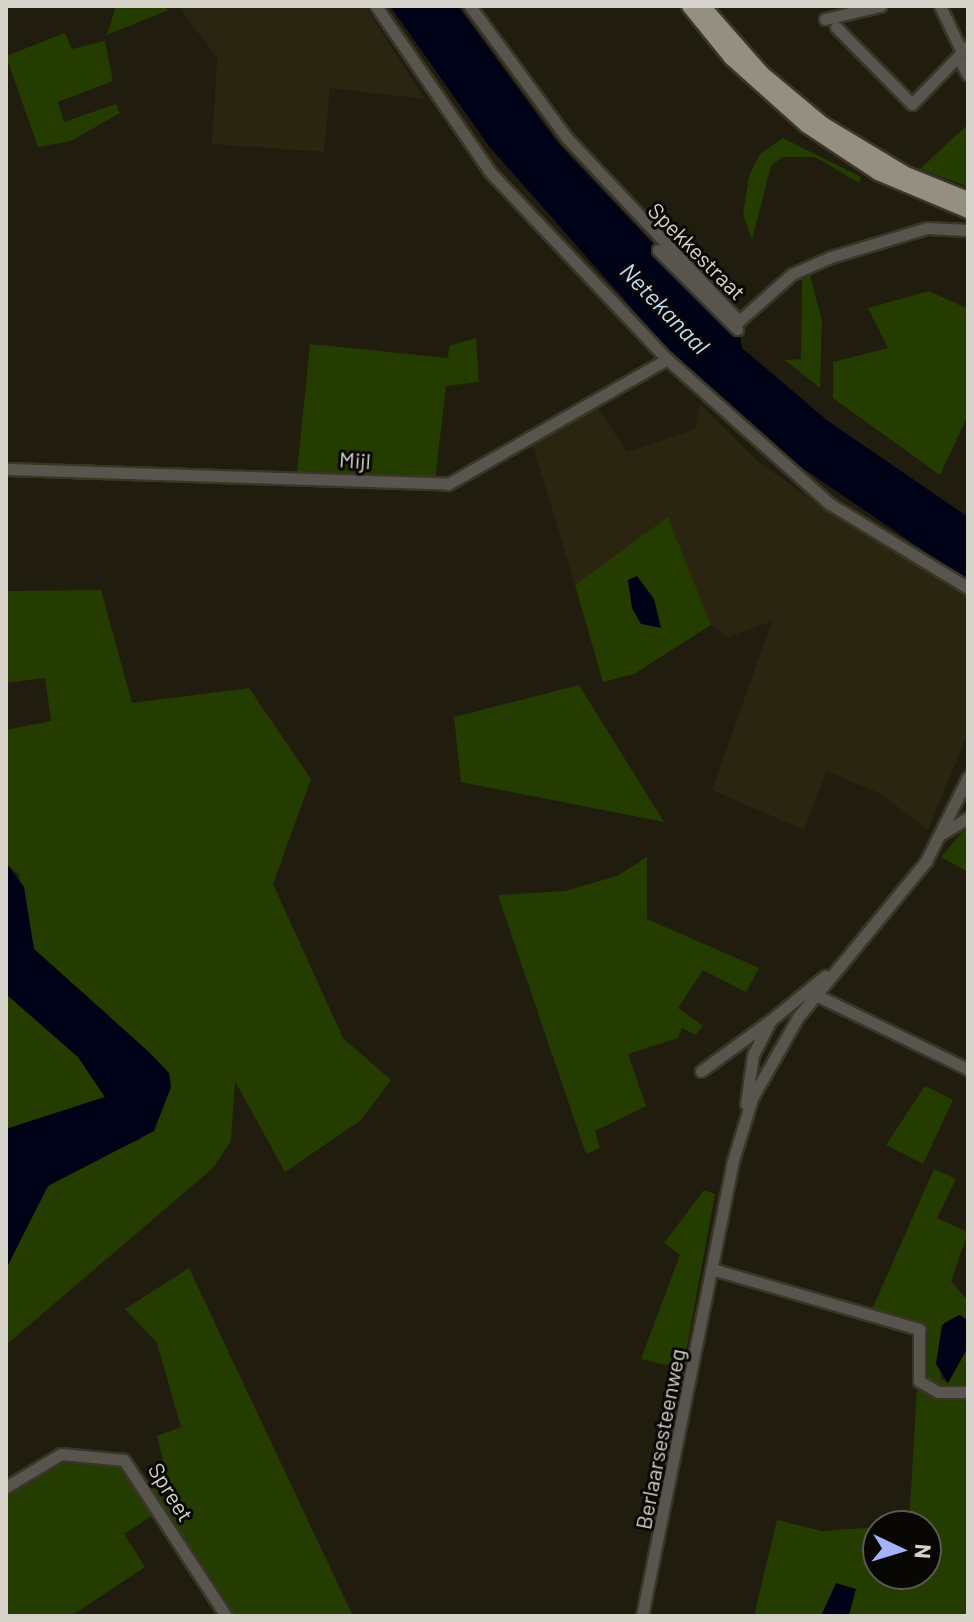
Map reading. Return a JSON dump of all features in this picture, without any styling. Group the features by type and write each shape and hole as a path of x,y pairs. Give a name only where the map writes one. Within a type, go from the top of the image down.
{"main road":[{"path":"689,6 731,58 807,126 878,173 968,211"},
{"path":"703,6 762,73 823,124 906,174 968,199"}],"street":[{"path":"376,6 490,172 667,359 830,504 968,588"},
{"path":"462,6 584,169 737,329"},
{"name":"Spekkestraat","path":"470,6 634,216 739,321 747,319 792,274 831,257 927,228 968,230"},
{"path":"825,19 880,6"},
{"path":"940,6 963,51 968,75"},
{"path":"836,27 912,104 963,51"},
{"name":"Mijl","path":"6,469 448,484 667,359"},
{"name":"Berlaarsesteenweg","path":"748,1110 780,1043 941,834 968,777"},
{"path":"941,834 968,818"},
{"name":"Berlaarsesteenweg","path":"701,1071 841,963"},
{"path":"816,995 968,1069"},
{"name":"Berlaarsesteenweg","path":"642,1616 712,1269 748,1110 753,1055 771,1020"},
{"path":"712,1269 919,1329 919,1381 938,1392 968,1392"},
{"name":"Spreet","path":"6,1487 61,1454 124,1460 226,1616"}],"shaded area":[{"path":"178,6 365,6 425,99 330,88 324,152 212,144 217,58"},
{"path":"593,400 627,452 695,429 700,404 758,461 828,512 968,597 968,733 928,830 879,793 826,771 804,830 712,790 772,621 728,637 711,625 668,518 575,585 533,446"}],"green space":[{"path":"116,6 163,6 168,10 107,35"},
{"path":"465,6 596,175 705,292 594,178"},
{"path":"65,33 72,49 105,41 113,81 58,102 64,122 116,104 120,113 71,141 38,147 6,56"},
{"path":"968,124 968,187 920,169"},
{"path":"783,138 861,177 859,183 815,157 782,157 771,166 752,240 743,214 749,176 760,154"},
{"path":"809,272 822,320 820,388 785,360 801,359 802,275"},
{"path":"929,291 968,309 968,415 940,475 833,398 833,362 888,348 868,308"},
{"path":"476,338 479,382 446,386 435,482 297,472 310,344 448,358 449,346"},
{"path":"668,517 711,625 634,674 603,682 575,585"},
{"path":"101,590 132,703 249,688 311,779 273,884 343,1038 391,1080 361,1120 285,1172 235,1081 231,1141 213,1168 6,1345 6,1269 42,1193 60,1175 141,1139 108,1015 34,949 19,875 6,863 6,730 51,721 45,678 6,683 6,591"},
{"path":"579,685 664,822 461,782 454,717"},
{"path":"968,825 968,872 941,857"},
{"path":"647,857 647,919 759,968 746,992 703,970 678,1008 703,1026 696,1035 682,1028 678,1038 628,1054 646,1106 595,1131 600,1148 586,1154 498,895 565,891 617,876"},
{"path":"6,994 78,1057 105,1097 6,1129"},
{"path":"925,1086 953,1100 923,1164 886,1145"},
{"path":"934,1169 956,1179 937,1218 968,1232 951,1281 968,1301 968,1320 959,1315 945,1322 939,1345 941,1379 948,1383 968,1347 968,1616 754,1616 777,1520 822,1531 862,1528 862,1590 942,1590 942,1510 910,1510 920,1336 870,1314"},
{"path":"704,1190 715,1194 683,1369 641,1359 680,1255 664,1243"},
{"path":"189,1268 353,1616 231,1616 150,1487 167,1476 157,1436 181,1427 157,1343 125,1309"},
{"path":"53,1462 117,1462 129,1473 156,1513 124,1534 145,1567 71,1616 6,1616 6,1495"}],"water":[{"name":"Netekanaal","path":"390,6 458,6 558,143 740,336 742,348 828,421 968,517 968,581 801,467 666,347 488,145"},
{"path":"637,576 654,599 661,628 641,624 632,608 628,580"},
{"path":"6,863 24,887 34,949 150,1053 169,1073 171,1087 154,1131 48,1186 6,1269 6,1129 105,1097 78,1057 6,994"},
{"path":"959,1315 968,1320 968,1347 948,1383 936,1364 942,1325"},
{"path":"836,1583 856,1589 849,1615 821,1616"}]}
